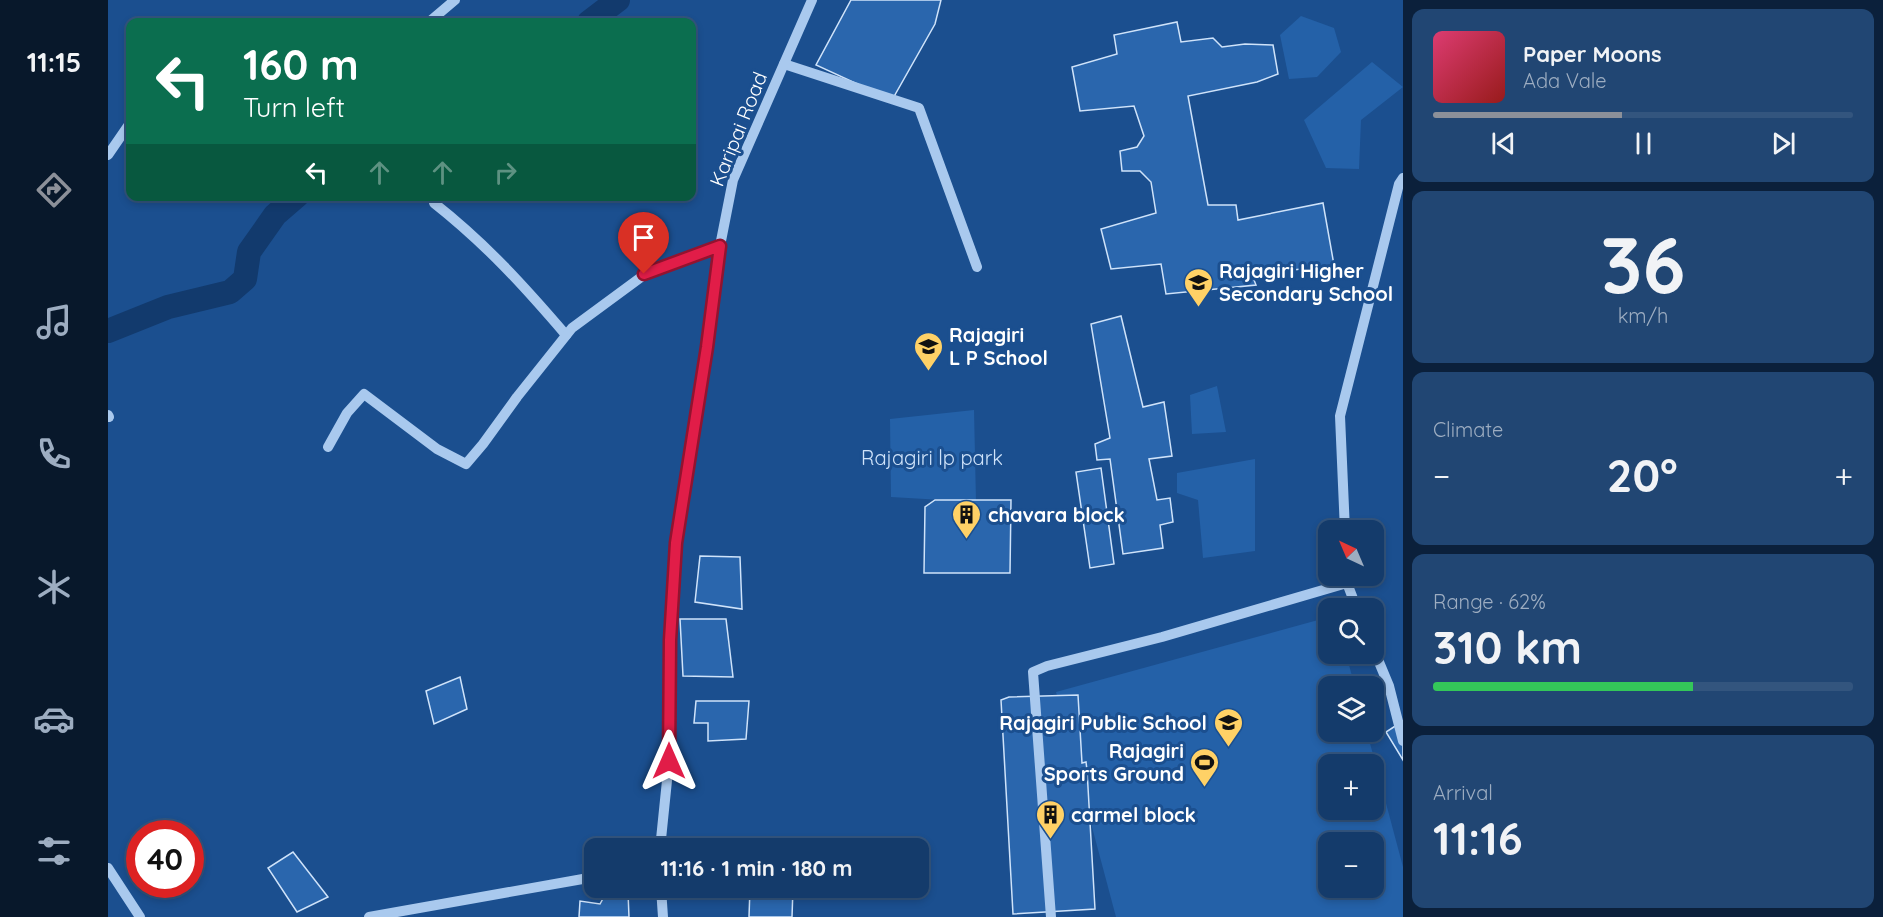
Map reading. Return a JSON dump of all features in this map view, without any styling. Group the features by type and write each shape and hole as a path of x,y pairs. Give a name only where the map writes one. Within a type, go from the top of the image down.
{"street":[{"path":"434,18 455,0"},
{"name":"Karipai Road","path":"661,838 669,761 670,640 676,543 707,347 720,246 733,180 812,0"},
{"path":"784,64 919,108 977,267"},
{"path":"108,155 126,129"},
{"path":"1345,520 1340,416 1399,184 1403,178"},
{"path":"435,202 517,277 566,335"},
{"path":"328,447 347,413 364,394 437,448 466,464 572,328 644,274 720,246"},
{"path":"1051,917 1033,672 1047,666 1162,637 1328,586"},
{"path":"1380,664 1389,686 1403,741"},
{"path":"108,868 140,917"},
{"path":"369,917 584,879"},
{"path":"662,898 663,917"}],"green space":[{"path":"1301,16 1334,28 1341,52 1317,77 1289,79 1280,35"},
{"path":"1372,62 1403,87 1361,120 1359,169 1326,168 1304,120"},
{"path":"1217,386 1226,432 1192,434 1190,395"},
{"name":"Rajagiri lp park","path":"974,410 976,502 891,497 890,419"},
{"path":"1255,459 1255,551 1203,558 1198,500 1177,493 1177,473"},
{"name":"Rajagiri Sports Ground","path":"1318,620 1318,664 1349,664 1352,676 1318,676 1318,742 1370,742 1373,754 1318,754 1318,820 1384,820 1384,796 1403,867 1403,917 1116,917 1056,692"}],"building":[{"path":"851,0 941,0 935,24 892,100 816,65"},
{"path":"1177,22 1181,42 1213,38 1222,47 1245,44 1273,45 1278,74 1257,82 1188,96 1208,205 1236,205 1238,220 1323,203 1334,265 1252,275 1256,285 1166,294 1161,264 1111,269 1101,229 1156,213 1151,182 1140,171 1122,171 1120,151 1137,147 1144,136 1134,106 1080,111 1072,67 1117,54 1114,35"},
{"path":"1121,316 1143,407 1164,402 1172,456 1149,459 1157,500 1170,498 1173,522 1160,525 1163,548 1123,554 1110,459 1097,460 1095,444 1110,438 1091,324"},
{"path":"1101,468 1114,564 1090,568 1076,472"},
{"name":"chavara block","path":"935,500 1011,500 1010,573 924,573 925,507"},
{"path":"700,556 740,557 742,609 695,602"},
{"path":"680,619 726,619 733,677 683,676"},
{"path":"460,677 467,709 434,724 426,691"},
{"name":"carmel block","path":"1078,695 1082,763 1086,762 1087,770 1095,909 1013,914 1001,700 1009,697"},
{"path":"696,701 749,701 746,739 708,741 708,723 694,723"},
{"path":"1403,721 1403,760 1386,732"},
{"path":"293,852 328,897 297,912 268,868"},
{"path":"603,898 628,898 629,917 579,917 580,901 600,904"},
{"path":"750,898 793,898 792,917 749,917"}],"waterway":[{"path":"594,18 618,0"},
{"path":"108,331 168,307 230,292 245,279 249,252 275,215 291,201"}],"place":[{"name":"Rajagiri Higher Secondary School","path":"1198,308"},
{"name":"Rajagiri L P School","path":"928,372"},
{"name":"chavara block","path":"967,540"},
{"name":"Rajagiri Public School","path":"1228,748"},
{"name":"Rajagiri Sports Ground","path":"1205,788"},
{"name":"carmel block","path":"1050,840"}],"route":[{"path":"644,274 720,246 707,347 676,543 670,640 669,761"}]}
